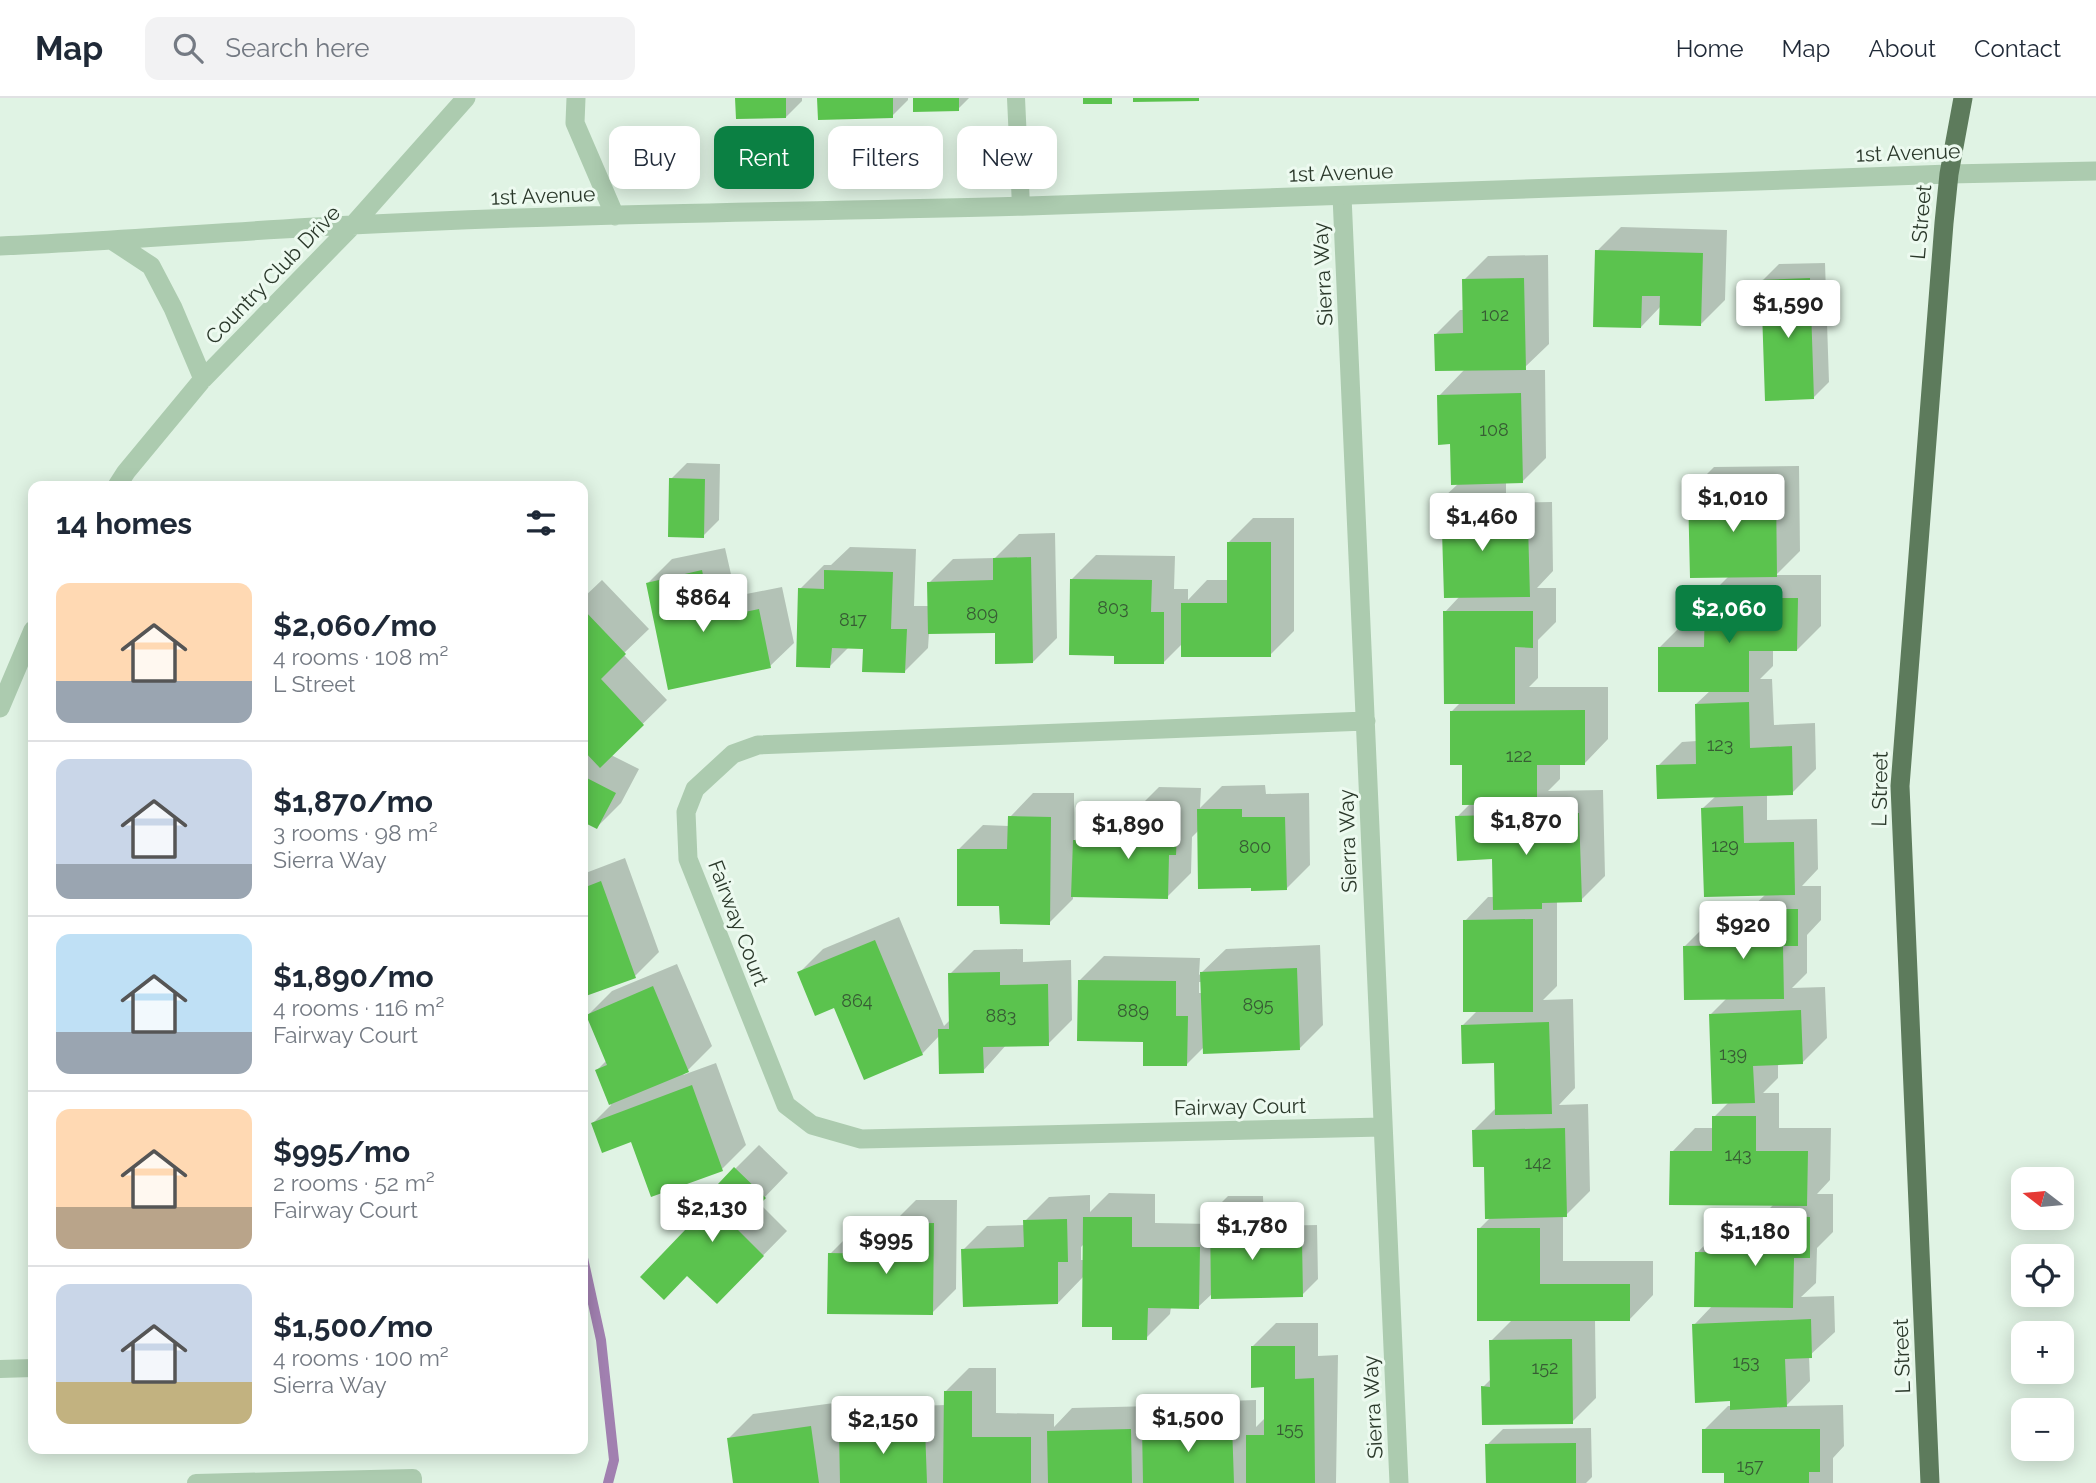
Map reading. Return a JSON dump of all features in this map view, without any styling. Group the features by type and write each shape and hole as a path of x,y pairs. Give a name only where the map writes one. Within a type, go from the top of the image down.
{"main road":[{"name":"L Street","path":"1930,1483 1900,786 1949,174 1963,98"}],"street":[{"name":"Country Club Drive","path":"120,481 203,379 353,225 466,98"},
{"path":"576,98 575,123 615,216"},
{"name":"1st Avenue","path":"0,246 353,225 804,209 1342,197 2096,171"},
{"name":"Sierra Way","path":"1342,197 1399,1483"},
{"path":"114,241 150,266 173,307 203,379"},
{"path":"0,708 28,642"},
{"name":"Fairway Court","path":"1366,721 758,745 733,754 695,789 686,812 688,859 786,1105 813,1125 860,1139 1383,1127"}],"lane":[{"path":"1016,98 1021,206"},
{"path":"0,1369 28,1367"},
{"path":"196,1483 413,1478 413,1483"}],"building":[{"path":"735,98 786,98 786,118 736,119"},
{"path":"817,98 893,98 893,118 818,120"},
{"path":"913,98 959,98 959,111 913,112"},
{"path":"1083,98 1112,98 1112,104 1083,104"},
{"path":"1133,98 1199,98 1199,101 1133,102"},
{"path":"1595,250 1703,253 1701,326 1659,325 1660,296 1642,296 1641,328 1593,327"},
{"path":"1524,278 1526,370 1435,371 1434,334 1463,333 1462,279"},
{"path":"1810,278 1814,399 1765,401 1761,280"},
{"path":"1521,393 1523,483 1451,485 1450,444 1438,445 1437,395"},
{"path":"669,478 705,479 704,538 668,537"},
{"path":"1776,489 1777,577 1690,578 1688,491"},
{"path":"1441,497 1483,497 1483,526 1528,525 1530,597 1444,598"},
{"path":"1227,542 1271,542 1271,657 1181,657 1181,603 1227,603"},
{"path":"1031,557 1033,663 995,664 995,633 928,634 927,582 993,580 993,558"},
{"path":"702,570 712,619 759,609 771,668 668,690 646,583"},
{"path":"824,570 893,572 891,629 907,629 905,673 862,672 863,649 832,648 830,668 796,667 798,588 824,589"},
{"path":"1070,579 1152,580 1151,612 1164,612 1164,664 1114,664 1114,656 1069,655"},
{"path":"1705,598 1798,598 1797,651 1749,651 1749,692 1658,692 1658,647 1704,647"},
{"path":"1443,611 1533,611 1533,648 1515,647 1515,704 1444,704"},
{"path":"588,614 626,654 601,679 644,725 600,768 588,755"},
{"path":"1749,702 1750,748 1792,746 1793,795 1657,799 1656,765 1696,764 1695,704"},
{"path":"1585,710 1585,765 1537,765 1537,804 1462,805 1462,765 1450,765 1450,711"},
{"path":"588,779 616,793 597,829 588,824"},
{"path":"1743,806 1744,843 1794,842 1795,895 1704,897 1701,808"},
{"path":"1197,809 1242,809 1242,817 1285,817 1287,890 1198,889"},
{"path":"1134,811 1178,812 1176,855 1169,855 1168,899 1071,897 1073,840 1133,841"},
{"path":"1579,813 1582,902 1542,903 1542,909 1493,910 1492,859 1457,861 1455,816"},
{"path":"1008,816 1051,817 1050,925 1000,924 999,906 957,906 957,849 1007,849"},
{"path":"601,881 636,978 588,995 588,886"},
{"path":"1747,909 1798,909 1798,946 1783,946 1784,999 1684,1000 1683,946 1748,945"},
{"path":"1533,919 1533,1012 1463,1012 1463,920"},
{"path":"875,940 923,1055 864,1080 834,1008 815,1016 797,972"},
{"path":"1297,968 1300,1050 1203,1054 1200,972"},
{"path":"1000,972 1000,985 1048,984 1049,1046 983,1047 984,1073 939,1074 938,1029 949,1029 948,973"},
{"path":"1078,980 1176,981 1176,1016 1188,1016 1187,1066 1143,1066 1143,1042 1077,1041"},
{"path":"653,986 689,1072 609,1105 595,1070 607,1065 588,1014"},
{"path":"1801,1010 1803,1064 1753,1066 1755,1103 1712,1104 1709,1014"},
{"path":"1549,1022 1552,1114 1495,1115 1494,1063 1462,1064 1461,1025"},
{"path":"692,1085 723,1171 651,1197 631,1142 602,1153 591,1123"},
{"path":"1712,1116 1756,1116 1756,1151 1808,1151 1807,1206 1669,1205 1670,1151 1712,1151"},
{"path":"1565,1128 1567,1217 1485,1219 1484,1167 1473,1167 1472,1130"},
{"path":"734,1167 766,1198 736,1228 764,1256 717,1304 687,1276 664,1300 640,1277 708,1206 702,1201"},
{"path":"1247,1211 1248,1241 1302,1240 1303,1297 1211,1299 1210,1212"},
{"path":"1759,1216 1810,1217 1810,1258 1794,1258 1793,1308 1694,1307 1695,1252 1758,1253"},
{"path":"1083,1217 1132,1217 1132,1247 1200,1247 1199,1309 1148,1308 1147,1340 1112,1340 1112,1327 1082,1327"},
{"path":"1067,1219 1068,1262 1058,1262 1058,1304 963,1307 961,1249 1024,1247 1023,1220"},
{"path":"934,1223 933,1315 827,1314 828,1253 890,1254 890,1224"},
{"path":"1477,1228 1540,1228 1540,1284 1630,1284 1630,1321 1477,1321"},
{"path":"1811,1319 1812,1358 1785,1359 1787,1407 1730,1410 1730,1401 1695,1403 1692,1324"},
{"path":"1572,1339 1573,1424 1482,1425 1481,1386 1490,1387 1489,1340"},
{"path":"1251,1346 1295,1346 1295,1379 1314,1378 1315,1483 1246,1483 1246,1435 1264,1435 1264,1387 1251,1388"},
{"path":"944,1391 972,1391 972,1437 1031,1437 1031,1483 943,1483"},
{"path":"1232,1424 1234,1483 1143,1483 1142,1426"},
{"path":"811,1426 819,1483 733,1483 727,1438"},
{"path":"925,1428 927,1483 840,1483 839,1431"},
{"path":"1131,1429 1132,1483 1048,1483 1047,1431"},
{"path":"1702,1429 1820,1429 1820,1472 1809,1472 1809,1483 1724,1483 1724,1473 1702,1473"},
{"path":"1576,1443 1576,1483 1486,1483 1485,1444"}],"waterway":[{"path":"588,1281 601,1340 614,1460 608,1483"}]}
